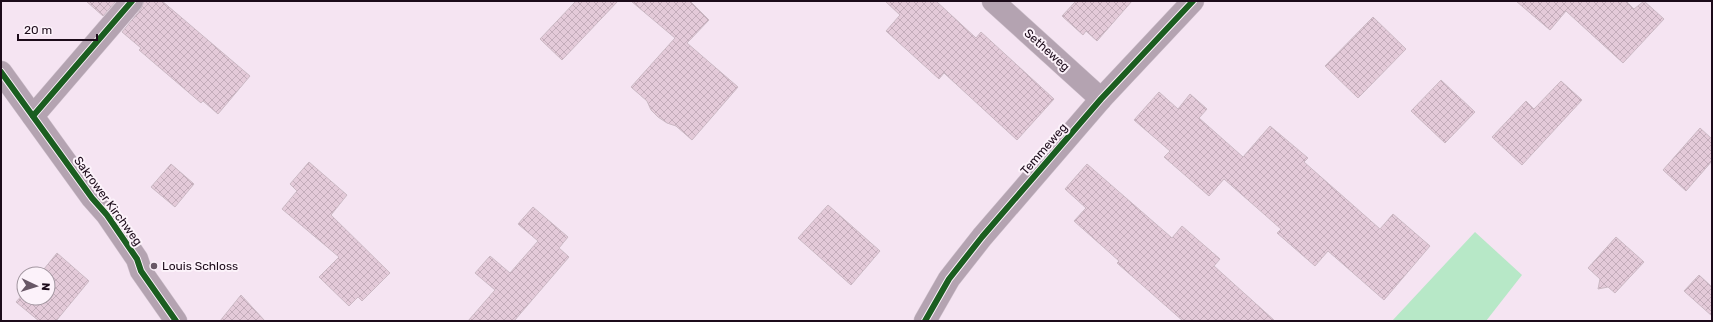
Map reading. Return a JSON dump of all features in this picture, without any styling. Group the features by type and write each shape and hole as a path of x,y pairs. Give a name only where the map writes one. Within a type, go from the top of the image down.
{"street":[{"path":"33,116 132,1"},
{"name":"Setheweg","path":"994,1 1101,99"},
{"name":"Temmeweg","path":"925,321 950,279 982,237 1101,99 1193,1"},
{"name":"Sakrower Kirchweg","path":"1,72 92,198 107,215 136,259 141,271 176,321"}],"green space":[{"path":"1475,232 1522,275 1486,321 1392,321"}],"building":[{"path":"86,1 116,1 103,16"},
{"path":"144,1 162,1 250,76 218,114 203,101 201,103 139,50 141,48 122,32 141,9"},
{"path":"576,1 618,1 562,60 540,39"},
{"path":"631,1 690,1 709,20 687,43 738,87 692,140 676,126 667,123 658,117 651,110 647,101 631,87 675,38"},
{"path":"885,1 936,1 976,38 981,32 1054,99 1017,140 944,73 939,79 886,31 900,15"},
{"path":"1076,1 1132,1 1097,41 1086,31 1083,35 1062,16"},
{"path":"1516,1 1626,1 1634,9 1644,1 1664,19 1623,63 1566,11 1550,30"},
{"path":"1373,17 1406,49 1358,98 1325,66"},
{"path":"1441,80 1475,112 1445,143 1411,111"},
{"path":"1561,81 1582,100 1522,165 1492,137 1526,101 1534,109"},
{"path":"1159,92 1178,109 1190,94 1207,109 1199,118 1243,157 1270,126 1308,158 1304,162 1380,229 1393,214 1430,246 1384,300 1328,251 1315,266 1277,233 1281,229 1224,179 1209,196 1164,157 1170,151 1134,120"},
{"path":"1700,128 1712,139 1712,161 1686,191 1663,170"},
{"path":"309,162 347,195 331,215 390,273 362,301 358,297 349,306 319,277 339,257 282,209 297,191 290,184"},
{"path":"171,164 194,184 175,207 151,187"},
{"path":"1087,164 1172,238 1182,226 1220,259 1214,266 1275,321 1183,321 1117,263 1119,261 1074,221 1086,208 1065,189"},
{"path":"828,205 880,251 851,285 798,238"},
{"path":"533,207 568,237 559,248 569,257 514,321 468,321 495,290 475,273 490,256 510,273 538,241 518,224"},
{"path":"1616,237 1644,262 1615,293 1608,287 1598,289 1600,279 1588,268"},
{"path":"57,253 89,281 56,321 39,321 21,306 56,306 56,266 46,266"},
{"path":"1699,275 1712,287 1712,316 1684,291"},
{"path":"241,295 265,321 220,321"}],"cycle path":[{"path":"33,116 132,1"},
{"path":"925,321 949,279 982,237 1101,99 1193,1"},
{"path":"1,72 92,198 107,215 137,259 141,271 176,321"}],"place":[{"name":"Louis Schloss","path":"154,266"}]}
